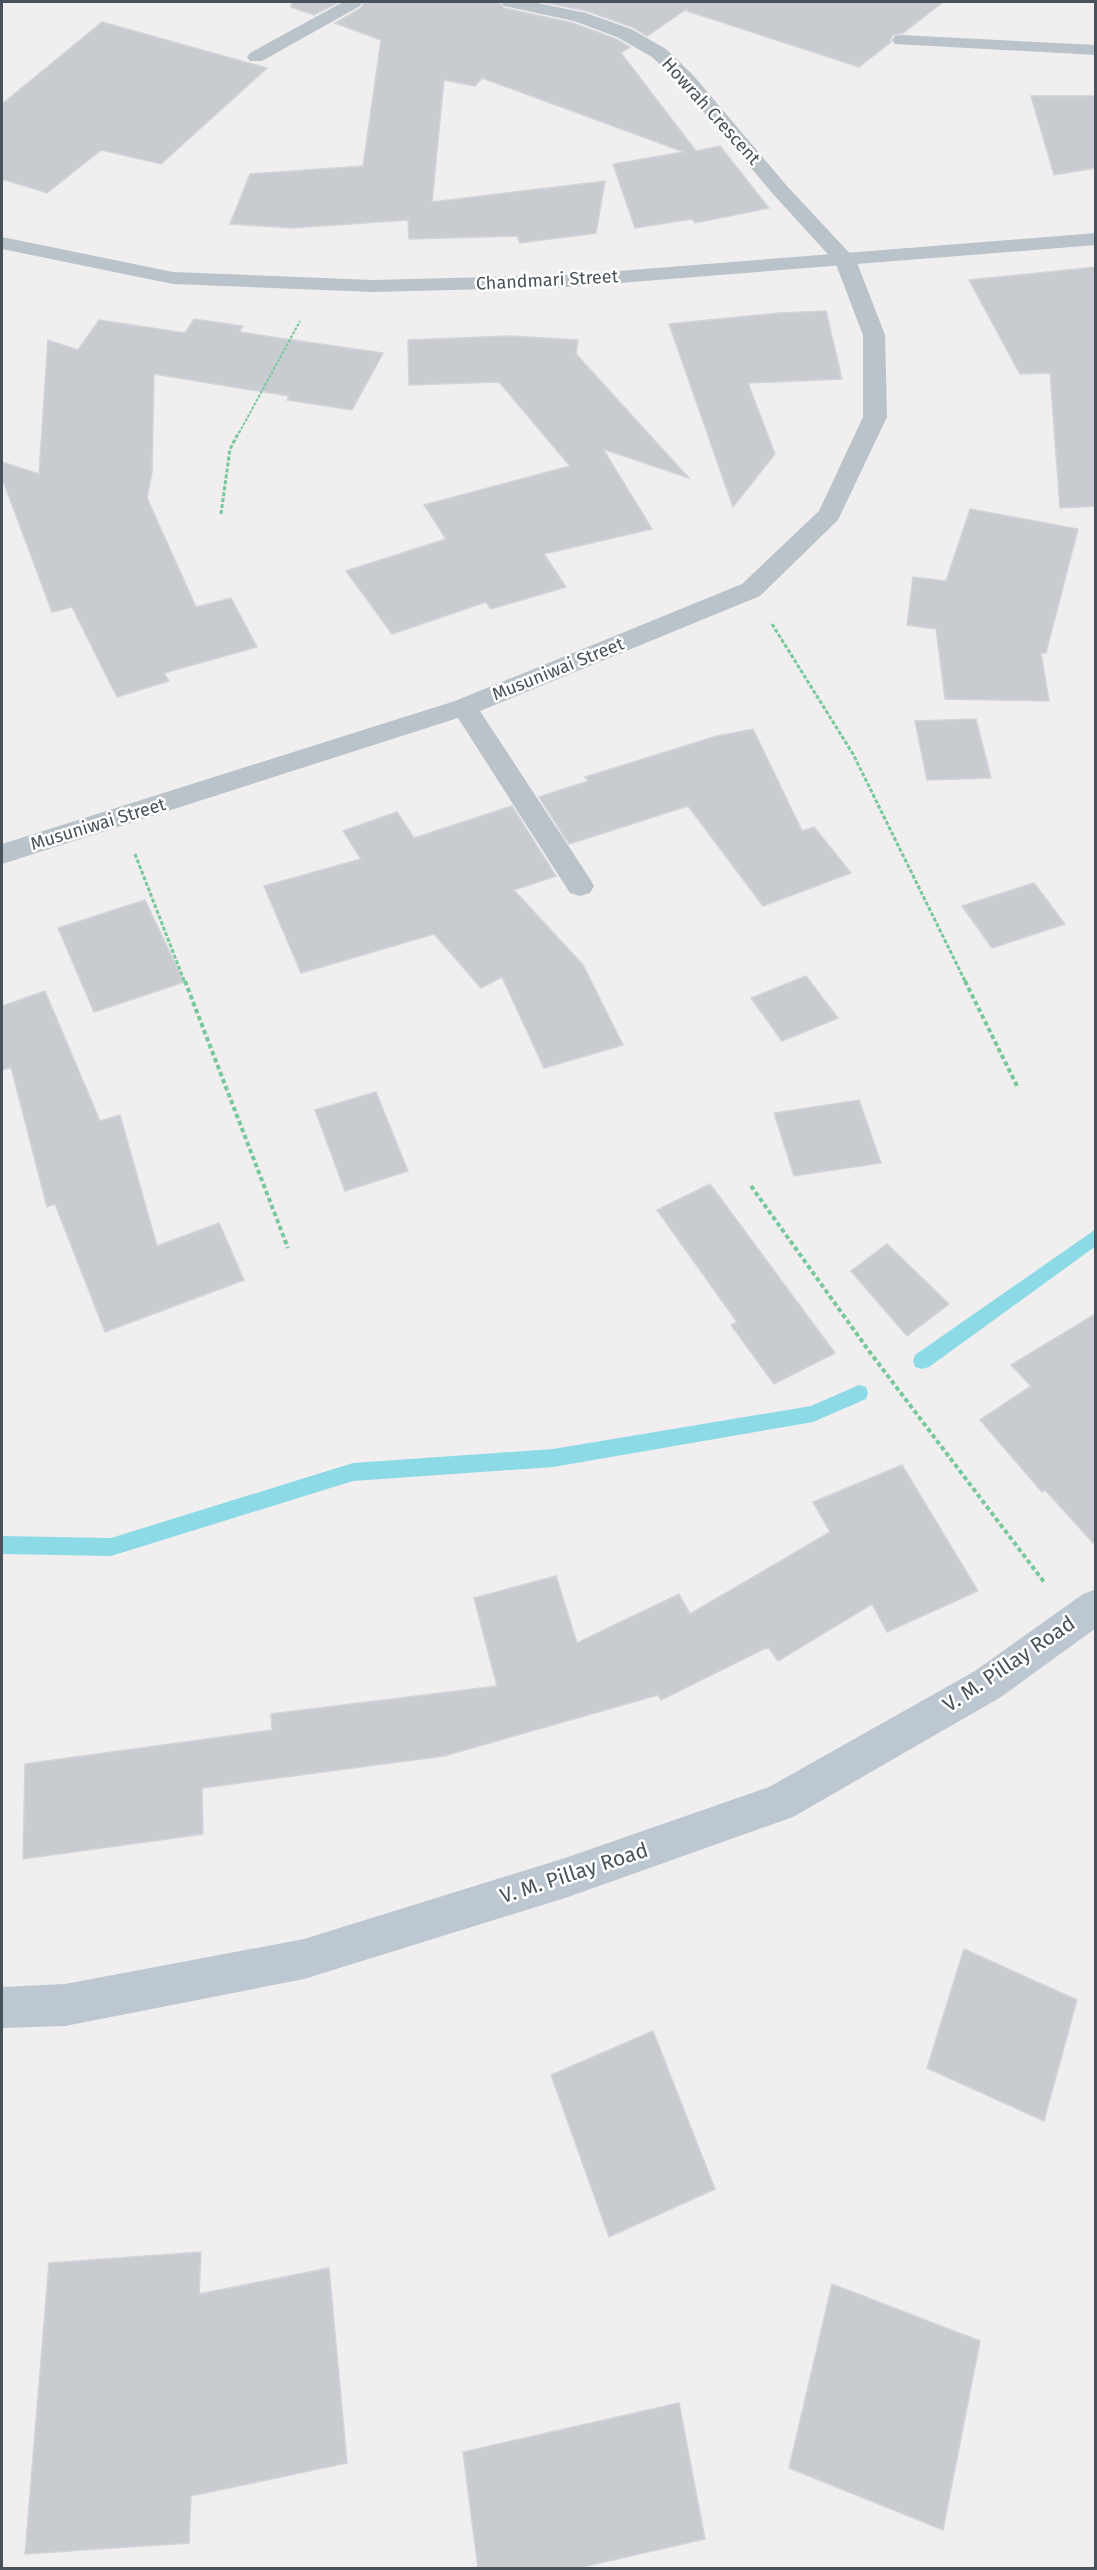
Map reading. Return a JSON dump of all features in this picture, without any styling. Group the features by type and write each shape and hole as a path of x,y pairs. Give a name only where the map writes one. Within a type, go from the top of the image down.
{"main road":[{"name":"V. M. Pillay Road","path":"2,2008 66,2005 304,1959 568,1876 779,1803 988,1684 1085,1613"}],"street":[{"name":"Howrah Crescent","path":"510,2 579,17 624,33 659,53 686,79 780,190 845,260"},
{"name":"Chandmari Street","path":"2,243 173,278 373,286 569,281 1095,239"},
{"name":"Musuniwai Street","path":"2,854 464,707 751,590 829,515 875,417 874,335 845,260"},
{"path":"464,707 580,886"}],"lane":[{"path":"256,57 354,2"},
{"path":"901,40 1095,50"}],"path":[{"path":"221,514 230,449 321,284"},
{"path":"751,590 854,754 1018,1088"},
{"path":"121,817 288,1248"},
{"path":"751,1186 869,1351 1085,1613"}],"building":[{"path":"292,2 339,2 314,15 291,7"},
{"path":"364,2 499,2 504,8 573,23 616,39 630,47 621,53 696,151 720,146 769,208 695,223 692,219 635,228 613,164 684,152 482,78 475,86 444,80 432,202 605,181 596,233 520,243 517,236 409,239 408,220 292,228 230,224 250,174 363,166 381,40 335,23 361,8"},
{"path":"542,2 943,2 903,33 893,35 891,42 859,67 687,11 688,8 647,36 632,27 587,11"},
{"path":"102,22 267,68 161,164 101,150 47,193 2,179 2,104"},
{"path":"1031,96 1095,96 1095,168 1054,175"},
{"path":"1095,267 1095,506 1060,508 1050,373 1020,374 969,280"},
{"path":"826,311 842,379 748,383 775,454 733,507 669,324 779,313"},
{"path":"194,319 243,326 239,332 383,353 352,410 287,400 289,396 154,374 152,472 147,498 196,607 231,598 257,647 164,673 169,681 117,697 72,607 52,612 2,478 2,462 39,474 48,340 78,350 99,320 185,333"},
{"path":"510,336 578,340 576,354 689,478 603,449 652,529 544,554 566,587 491,609 486,602 392,634 346,571 446,539 424,505 570,466 499,382 409,385 408,340"},
{"path":"970,509 1078,529 1046,653 1041,653 1049,701 945,699 936,629 907,625 913,577 946,581"},
{"path":"976,719 991,778 927,780 915,721"},
{"path":"753,729 802,831 814,827 851,873 763,906 688,806 569,844 539,797 588,781 585,777 717,736"},
{"path":"512,806 556,876 514,890 583,965 623,1045 544,1068 502,977 481,988 434,934 301,973 264,886 361,859 343,831 397,812 414,838"},
{"path":"1034,883 1065,924 992,948 962,906"},
{"path":"145,900 184,982 94,1012 58,928"},
{"path":"806,976 838,1018 782,1041 751,998"},
{"path":"45,991 100,1121 120,1115 157,1246 219,1223 244,1280 105,1332 55,1204 47,1207 11,1067 2,1070 2,1006"},
{"path":"376,1092 408,1171 345,1191 315,1110"},
{"path":"859,1100 881,1163 794,1176 774,1113"},
{"path":"710,1184 835,1353 774,1384 731,1325 737,1322 657,1210"},
{"path":"887,1244 949,1304 907,1336 851,1271"},
{"path":"1095,1314 1095,1545 1045,1490 1042,1492 980,1420 1031,1386 1011,1365"},
{"path":"902,1465 978,1591 887,1632 872,1604 778,1661 768,1647 661,1700 658,1695 444,1756 202,1788 203,1834 23,1859 25,1764 272,1730 271,1714 497,1686 474,1598 556,1576 577,1643 679,1594 690,1614 830,1532 813,1502"},
{"path":"964,1949 1077,2000 1044,2121 927,2068"},
{"path":"653,2031 715,2189 609,2237 551,2075"},
{"path":"201,2252 199,2294 329,2268 347,2463 191,2496 189,2543 25,2554 49,2263"},
{"path":"832,2284 980,2341 943,2530 789,2468"},
{"path":"679,2403 705,2539 578,2568 478,2568 463,2452"}],"waterway":[{"path":"922,1361 1096,1236"},
{"path":"2,1545 111,1547 353,1472 553,1458 813,1414 859,1393"}]}
